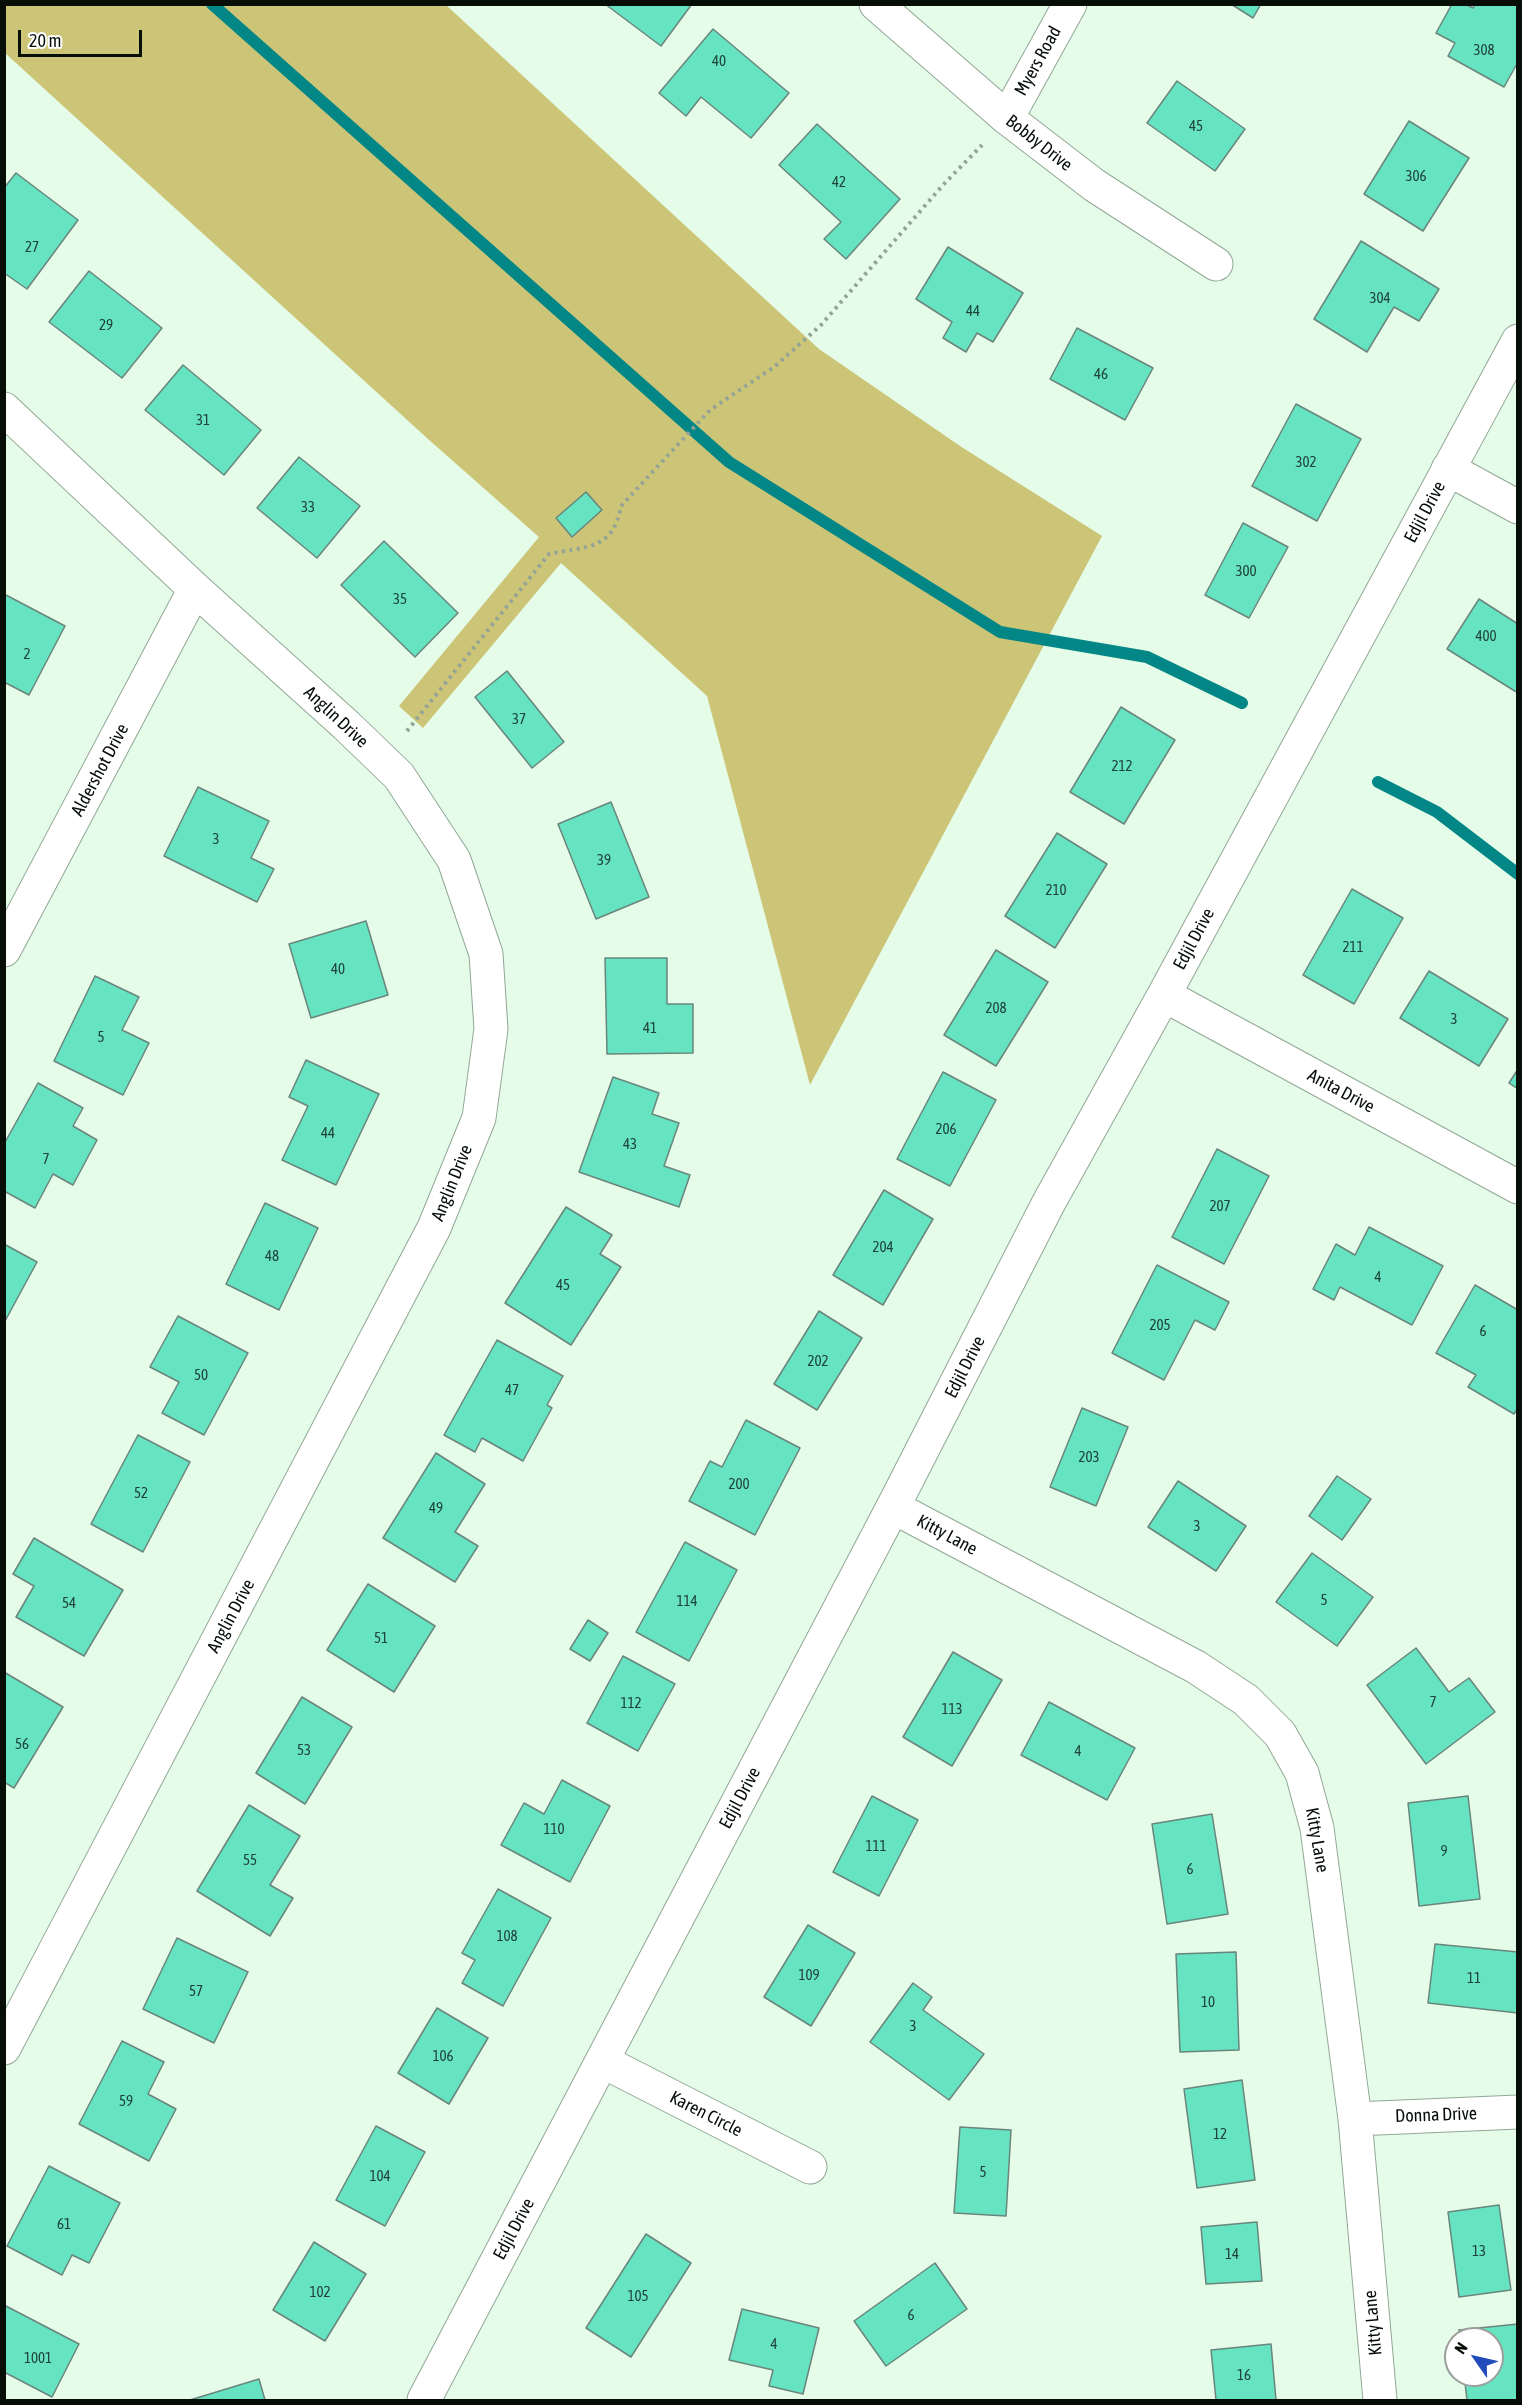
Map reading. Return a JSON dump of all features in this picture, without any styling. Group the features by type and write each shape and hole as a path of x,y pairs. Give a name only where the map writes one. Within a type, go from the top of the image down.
{"street":[{"name":"Bobby Drive","path":"876,4 1007,118 1094,185 1216,264"},
{"name":"Myers Road","path":"1007,118 1070,4"},
{"name":"Edjil Drive","path":"424,2400 893,1507 1048,1204 1164,995 1518,341"},
{"name":"Anglin Drive","path":"4,409 195,589 399,776 454,860 486,954 491,1029 479,1118 434,1228 4,2048"},
{"path":"1448,469 1518,507"},
{"name":"Aldershot Drive","path":"4,950 195,589"},
{"name":"Anita Drive","path":"1164,995 1518,1187"},
{"name":"Kitty Lane","path":"893,1507 1196,1667 1246,1700 1280,1734 1302,1773 1317,1828 1355,2119 1380,2400"},
{"name":"Karen Circle","path":"602,2061 810,2167"},
{"name":"Donna Drive","path":"1355,2119 1518,2112"}],"path":[{"path":"383,761 549,554 589,548 604,540 618,519 621,506 710,410 774,368 821,325 943,185 1007,118"}],"shaded area":[{"path":"4,5 446,5 819,349 960,446 1102,536 810,1085 707,696 561,563 423,728 399,706 539,537 428,439 5,53"}],"building":[{"path":"605,4 692,4 661,46"},
{"path":"1231,4 1261,4 1253,18"},
{"path":"1452,4 1465,4 1473,8 1475,4 1518,4 1518,62 1504,87 1448,56 1455,43 1436,33"},
{"path":"713,29 789,93 751,138 701,97 686,116 659,93"},
{"path":"1177,81 1245,129 1215,171 1147,123"},
{"path":"1409,121 1469,158 1423,231 1364,194"},
{"path":"817,124 900,199 846,259 824,239 841,222 779,165"},
{"path":"16,173 78,220 27,289 4,273 4,188"},
{"path":"1361,241 1439,289 1419,321 1394,307 1367,352 1314,319"},
{"path":"948,247 1023,293 993,342 977,333 966,352 943,338 952,322 916,299"},
{"path":"89,271 162,328 122,378 49,322"},
{"path":"1077,328 1153,368 1125,420 1050,379"},
{"path":"183,365 261,430 224,475 145,410"},
{"path":"1296,404 1361,439 1317,521 1252,486"},
{"path":"299,457 360,506 317,558 257,508"},
{"path":"586,492 602,510 572,537 556,518"},
{"path":"1243,523 1288,547 1249,618 1205,595"},
{"path":"384,541 458,613 415,657 341,585"},
{"path":"4,594 65,626 29,695 4,682"},
{"path":"1479,599 1518,624 1518,693 1447,649"},
{"path":"507,671 564,742 532,768 475,697"},
{"path":"1121,707 1175,740 1124,824 1070,792"},
{"path":"198,787 269,821 251,858 274,869 257,902 164,856"},
{"path":"611,802 649,897 596,919 558,824"},
{"path":"1057,833 1107,864 1055,948 1005,916"},
{"path":"1352,889 1403,918 1354,1004 1303,975"},
{"path":"366,921 388,995 311,1018 289,944"},
{"path":"996,950 1048,982 996,1066 944,1035"},
{"path":"605,958 667,958 667,1004 693,1004 693,1053 607,1054"},
{"path":"1429,971 1508,1019 1479,1066 1400,1018"},
{"path":"95,976 139,997 122,1030 149,1043 123,1095 54,1061"},
{"path":"306,1060 379,1094 336,1185 282,1160 308,1106 289,1097"},
{"path":"1518,1069 1518,1089 1509,1083"},
{"path":"943,1072 996,1100 950,1186 897,1159"},
{"path":"613,1077 659,1093 652,1114 679,1123 664,1166 690,1175 679,1207 579,1172"},
{"path":"38,1083 83,1108 73,1126 97,1140 73,1185 53,1174 35,1208 4,1191 4,1144"},
{"path":"1217,1149 1269,1176 1224,1264 1172,1237"},
{"path":"884,1190 933,1219 883,1305 833,1275"},
{"path":"265,1203 318,1228 279,1310 226,1284"},
{"path":"566,1207 612,1235 600,1254 621,1267 571,1345 505,1303"},
{"path":"1369,1227 1443,1266 1412,1325 1340,1287 1334,1300 1313,1289 1336,1244 1355,1255"},
{"path":"4,1244 37,1262 4,1323"},
{"path":"1157,1265 1229,1302 1215,1330 1195,1320 1164,1380 1112,1353"},
{"path":"1475,1285 1518,1310 1518,1408 1514,1414 1468,1387 1476,1375 1436,1353"},
{"path":"819,1311 862,1338 817,1410 774,1384"},
{"path":"178,1316 248,1353 204,1435 162,1413 179,1382 150,1367"},
{"path":"497,1340 563,1376 547,1405 552,1408 523,1461 482,1438 475,1452 444,1435"},
{"path":"1082,1408 1128,1427 1096,1506 1050,1487"},
{"path":"746,1420 800,1448 755,1535 689,1501 710,1461 722,1467"},
{"path":"138,1435 190,1462 143,1552 91,1524"},
{"path":"436,1453 485,1484 455,1532 478,1546 455,1582 383,1538"},
{"path":"1337,1476 1371,1499 1342,1540 1309,1516"},
{"path":"1178,1481 1246,1526 1216,1571 1148,1527"},
{"path":"34,1538 123,1590 84,1656 16,1617 34,1586 13,1574"},
{"path":"685,1542 737,1570 689,1661 636,1632"},
{"path":"1312,1553 1373,1597 1337,1646 1276,1602"},
{"path":"368,1584 435,1626 394,1692 327,1650"},
{"path":"588,1620 608,1633 590,1661 570,1649"},
{"path":"1416,1648 1449,1692 1469,1678 1495,1712 1426,1764 1367,1685"},
{"path":"953,1652 1002,1680 952,1766 903,1737"},
{"path":"623,1656 675,1684 638,1751 587,1723"},
{"path":"4,1672 63,1707 14,1788 4,1782"},
{"path":"302,1697 352,1727 305,1804 256,1773"},
{"path":"1049,1702 1135,1748 1107,1800 1021,1755"},
{"path":"562,1780 610,1806 570,1882 501,1845 524,1803 544,1814"},
{"path":"872,1796 918,1820 879,1896 833,1872"},
{"path":"1468,1796 1480,1899 1419,1906 1408,1803"},
{"path":"249,1805 300,1836 270,1885 293,1898 270,1936 197,1891"},
{"path":"1212,1814 1228,1914 1167,1924 1152,1824"},
{"path":"498,1889 551,1918 503,2006 462,1983 475,1960 462,1953"},
{"path":"808,1925 855,1953 811,2026 764,1997"},
{"path":"177,1938 248,1972 214,2043 143,2009"},
{"path":"1435,1944 1518,1952 1518,2013 1428,2003"},
{"path":"1236,1952 1239,2050 1180,2052 1176,1954"},
{"path":"913,1983 932,1997 923,2010 984,2054 949,2100 870,2042"},
{"path":"437,2008 488,2038 449,2104 398,2073"},
{"path":"122,2041 164,2062 148,2094 176,2109 149,2161 79,2124"},
{"path":"1242,2080 1255,2180 1197,2188 1184,2089"},
{"path":"376,2126 425,2152 385,2226 336,2200"},
{"path":"960,2127 1011,2130 1006,2216 954,2213"},
{"path":"49,2166 120,2203 89,2263 72,2255 62,2275 7,2246"},
{"path":"1499,2205 1511,2290 1459,2297 1448,2212"},
{"path":"1257,2222 1262,2281 1206,2284 1201,2227"},
{"path":"646,2234 691,2263 631,2357 586,2328"},
{"path":"314,2242 366,2274 325,2341 273,2310"},
{"path":"935,2263 967,2309 886,2366 854,2321"},
{"path":"4,2305 79,2344 52,2397 4,2372"},
{"path":"742,2309 819,2328 803,2394 769,2386 773,2370 729,2360"},
{"path":"1518,2324 1518,2400 1467,2400 1465,2387 1504,2387 1504,2327 1488,2327"},
{"path":"1271,2344 1276,2400 1216,2400 1211,2350"},
{"path":"259,2379 265,2400 190,2400"}],"waterway":[{"path":"212,4 729,462 1000,632 1147,657 1242,703"},
{"path":"1378,782 1437,812 1518,874"}]}
